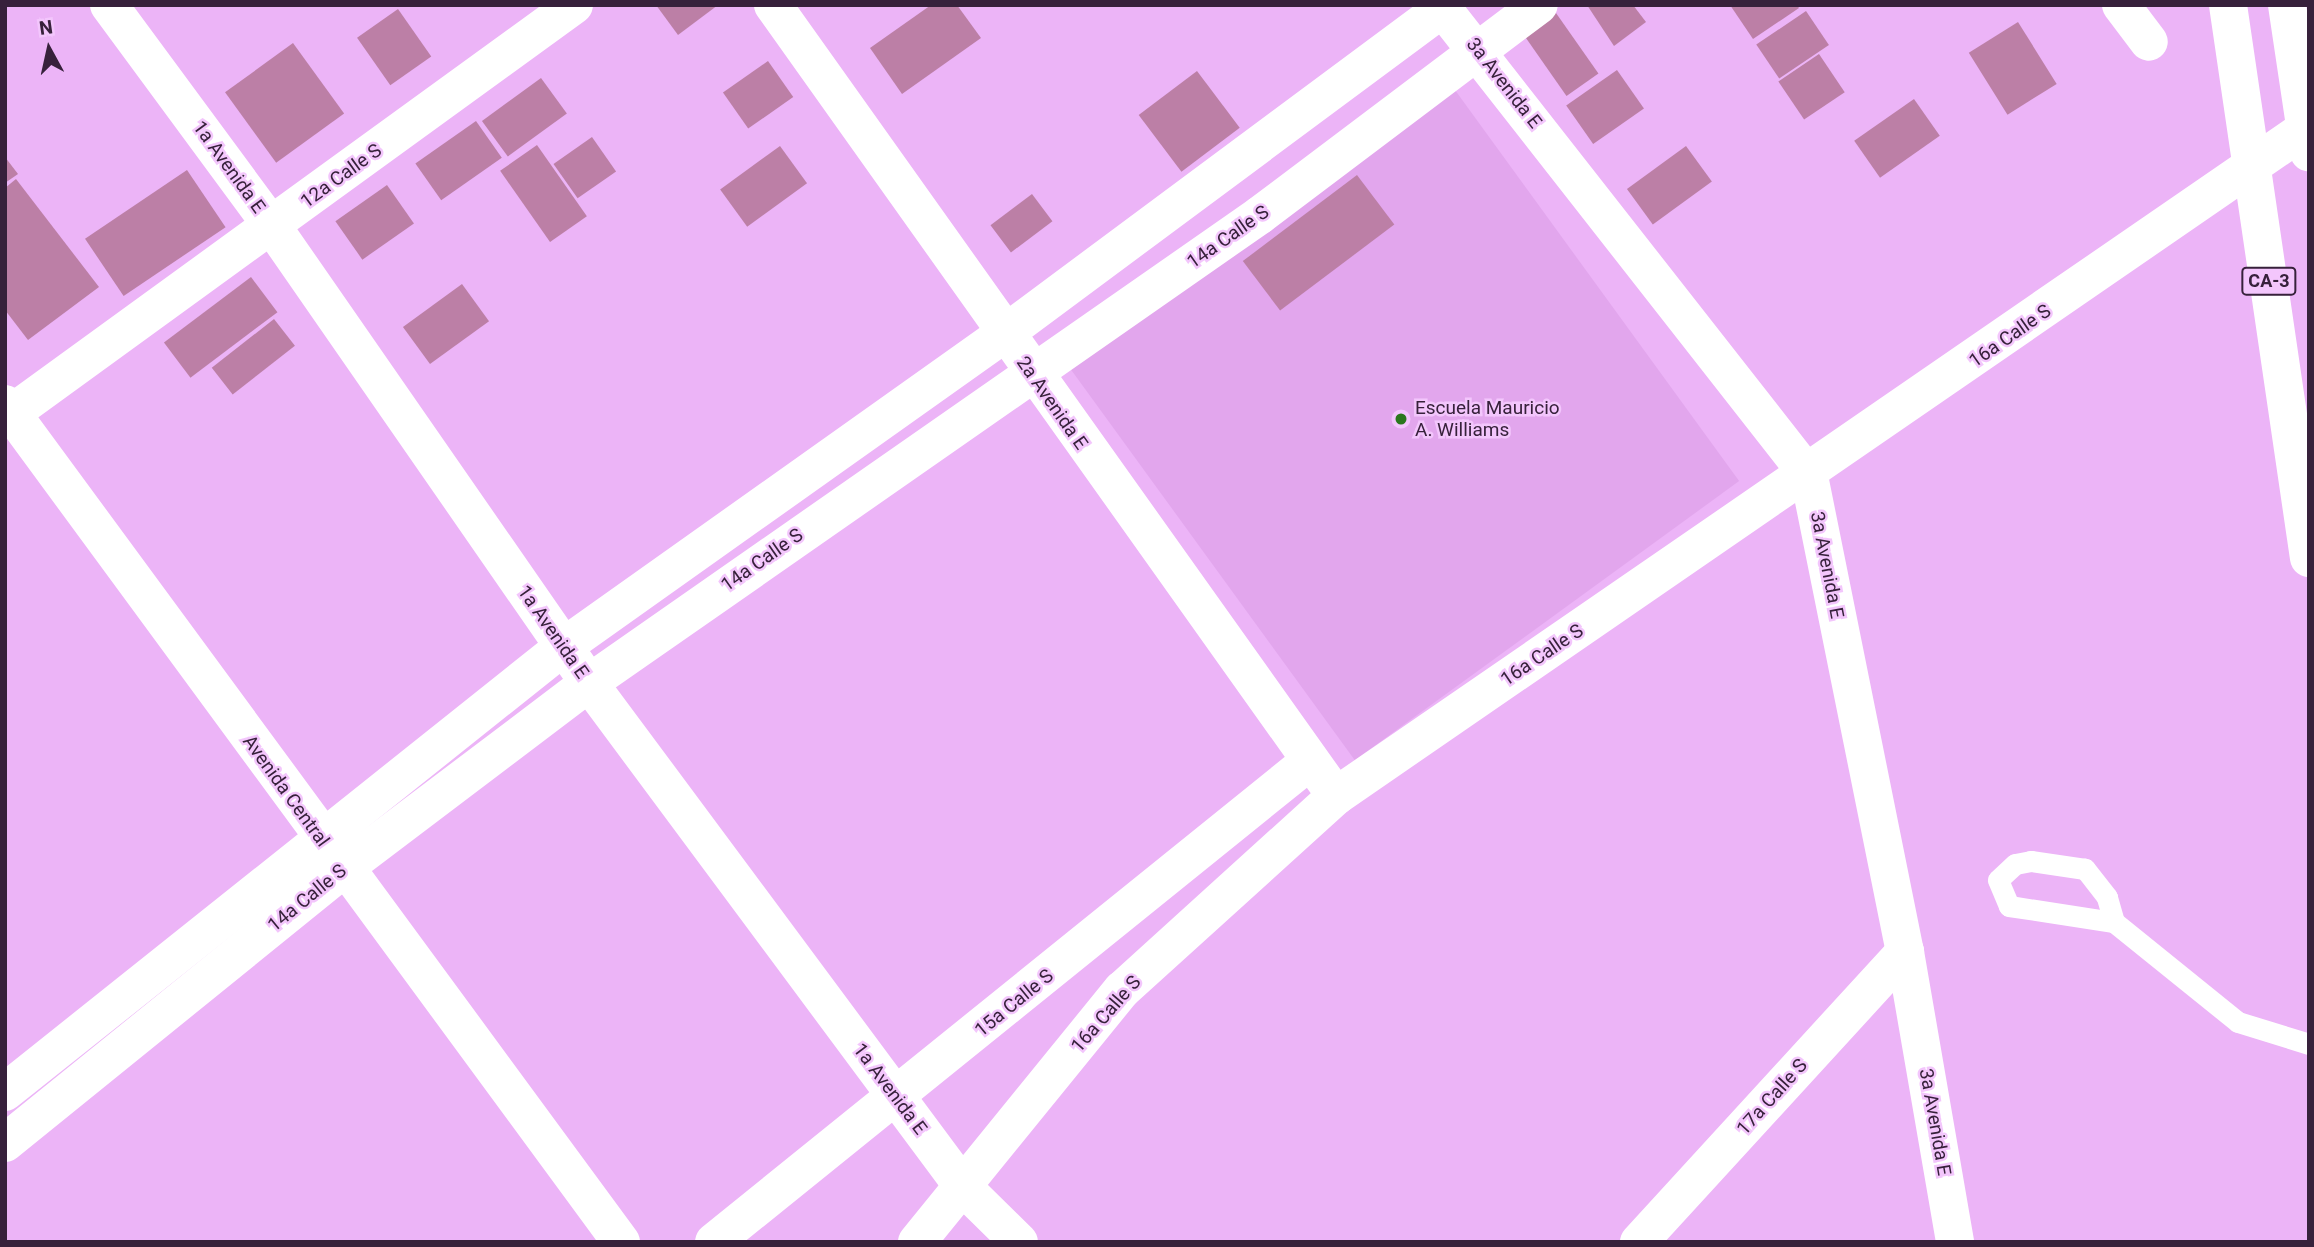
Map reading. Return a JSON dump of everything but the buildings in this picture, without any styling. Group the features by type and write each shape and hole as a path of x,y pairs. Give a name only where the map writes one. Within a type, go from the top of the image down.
{"main road":[{"name":"1a Avenida E","path":"109,5 272,226 589,683 964,1188 1019,1242"},
{"name":"12a Calle S","path":"8,412 272,226 574,5"},
{"name":"2a Avenida E","path":"773,5 1030,373 1336,796"},
{"name":"14a Calle S","path":"5,1143 343,869 589,683 1260,215 1478,48 1539,5"},
{"path":"2121,5 2149,42"},
{"name":"CA-3","path":"2228,5 2309,558"},
{"path":"2287,5 2307,140"},
{"name":"14a Calle S","path":"5,1092 563,647 1004,334 1443,6"},
{"name":"3a Avenida E","path":"1443,6 1809,476 1905,952 1955,1242"},
{"name":"16a Calle S","path":"917,1242 964,1188 1122,990 1336,796 1809,476 2252,166 2307,140"},
{"name":"Avenida Central","path":"8,412 621,1242"},
{"name":"15a Calle S","path":"714,1242 897,1099 1310,761"},
{"name":"17a Calle S","path":"1639,1242 1905,952"}],"lane":[{"path":"2114,922 2107,897 2085,869 2031,861 2015,864 1998,880 2009,906 2026,912 2114,922 2238,1022 2309,1044"}],"shaded area":[{"name":"Escuela Mauricio A. Williams","path":"1447,79 1739,481 1355,760 1063,358"}],"place":[{"name":"Escuela Mauricio A. Williams","path":"1401,419"}]}
